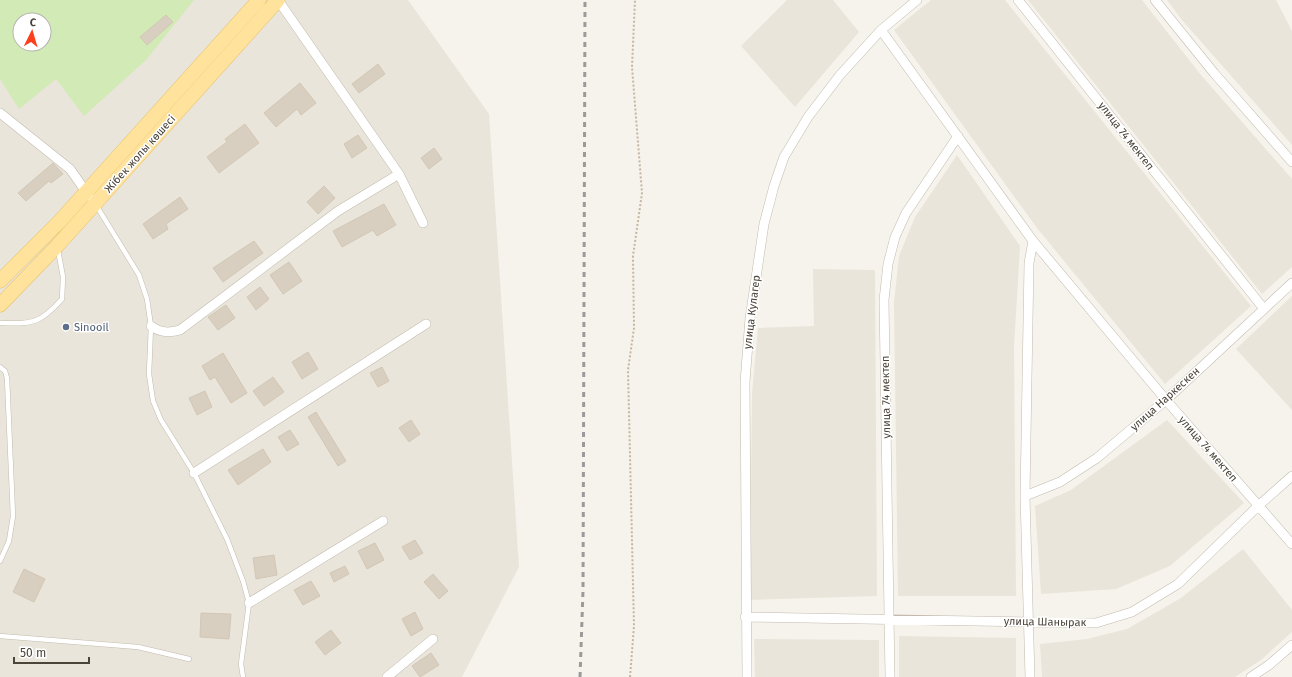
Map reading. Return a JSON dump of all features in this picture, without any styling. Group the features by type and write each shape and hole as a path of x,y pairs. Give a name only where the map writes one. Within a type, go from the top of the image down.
{"main road":[{"name":"Жібек жолы көшесі","path":"0,282 60,222 259,0"},
{"name":"Жібек жолы көшесі","path":"0,306 57,246 278,0"}],"street":[{"path":"278,0 399,174 423,222"},
{"name":"улица Кулагер","path":"747,677 745,617 745,382 750,318 764,224 774,186 784,157 808,117 840,75 881,30 917,0"},
{"name":"улица 74 мектеп","path":"1018,0 1264,309"},
{"path":"1155,0 1214,73 1292,162"},
{"name":"улица 74 мектеп","path":"881,30 1033,241 1166,400 1292,544"},
{"path":"0,113 70,170 95,203"},
{"name":"улица 74 мектеп","path":"890,677 884,300 888,264 895,237 906,213 958,136"},
{"path":"151,326 156,330 171,333 180,330 338,211 399,174"},
{"path":"1030,677 1025,496 1029,263 1033,241"},
{"name":"улица Наркескен","path":"1025,496 1060,482 1097,458 1166,400 1292,282"},
{"path":"194,473 426,324"},
{"name":"улица Шанырак","path":"745,617 890,618 1029,623 1096,623 1132,612 1178,584 1258,506 1292,476"},
{"path":"249,603 383,521"},
{"path":"387,677 433,639"},
{"path":"1251,677 1269,666 1292,645"}],"lane":[{"path":"95,203 139,275 147,299 151,326 149,374 153,401 161,420 194,473 227,539 243,581 249,603 241,664 243,677"},
{"path":"0,323 29,323 40,319 62,299 63,277 57,246"},
{"path":"0,367 5,371 7,378 13,516 9,541 0,561"},
{"path":"0,636 138,647 189,659"}],"path":[{"path":"630,677 634,626 628,370 634,328 633,256 642,193 632,67 635,0"}],"shaded area":[{"path":"0,0 408,0 489,114 519,567 462,677 0,677"},
{"path":"787,0 833,0 859,32 795,107 741,46"},
{"path":"931,0 1005,0 1251,306 1165,384 1037,228 894,30"},
{"path":"1028,0 1142,0 1201,75 1292,179 1292,267 1262,294"},
{"path":"1167,0 1276,0 1292,31 1292,145 1182,20"},
{"path":"957,155 1020,246 1014,347 1016,596 898,596 894,302 899,256 915,217"},
{"path":"813,269 875,270 877,596 750,600 752,393 758,328 814,326"},
{"path":"1292,296 1292,410 1236,349"},
{"path":"1167,420 1244,503 1170,566 1116,589 1041,594 1035,506 1071,490"},
{"path":"1243,549 1292,610 1292,632 1261,660 1235,677 1042,677 1040,644 1087,639 1127,629 1181,598"},
{"path":"899,636 1016,638 1016,677 899,677"},
{"path":"754,639 879,640 879,677 755,677"}],"green space":[{"path":"0,0 194,0 146,60 84,116 56,79 19,109 0,79"}],"building":[{"path":"166,15 173,22 147,45 140,37"},
{"path":"378,64 385,74 359,93 352,84"},
{"path":"300,83 316,103 301,115 297,109 276,127 264,113"},
{"path":"245,124 259,143 219,173 207,157 227,142 225,139"},
{"path":"358,135 367,148 352,158 344,144"},
{"path":"434,148 442,159 429,169 421,158"},
{"path":"53,163 63,174 51,183 49,181 26,201 18,193"},
{"path":"324,186 335,198 318,214 307,202"},
{"path":"180,197 188,209 166,224 168,229 153,239 143,224"},
{"path":"384,204 396,225 377,236 373,230 342,247 333,231"},
{"path":"254,241 263,253 223,282 213,268"},
{"path":"289,262 302,281 283,294 270,275"},
{"path":"260,287 269,299 256,310 247,297"},
{"path":"226,305 235,318 218,330 208,317"},
{"path":"308,352 318,369 302,379 292,362"},
{"path":"223,353 247,393 231,403 215,377 210,380 202,366"},
{"path":"382,367 389,381 378,387 370,373"},
{"path":"273,377 284,392 264,406 253,391"},
{"path":"205,391 212,407 197,415 189,398"},
{"path":"316,412 346,461 338,466 308,417"},
{"path":"411,420 420,434 409,442 399,428"},
{"path":"290,430 299,444 287,451 278,437"},
{"path":"263,449 271,462 238,485 228,470"},
{"path":"415,540 423,553 410,560 402,547"},
{"path":"375,543 384,560 367,569 358,551"},
{"path":"274,555 277,575 256,579 253,558"},
{"path":"345,566 349,574 334,582 330,573"},
{"path":"24,569 45,579 34,602 13,592"},
{"path":"433,574 448,591 439,599 424,582"},
{"path":"311,581 320,596 303,605 294,590"},
{"path":"415,612 423,629 411,636 402,619"},
{"path":"201,613 231,614 229,639 200,637"},
{"path":"331,630 341,643 325,655 315,642"},
{"path":"431,653 439,665 420,677 412,666"}],"railway":[{"path":"580,677 583,591 585,0"}],"place":[{"name":"Sinooil","path":"66,327"}]}
